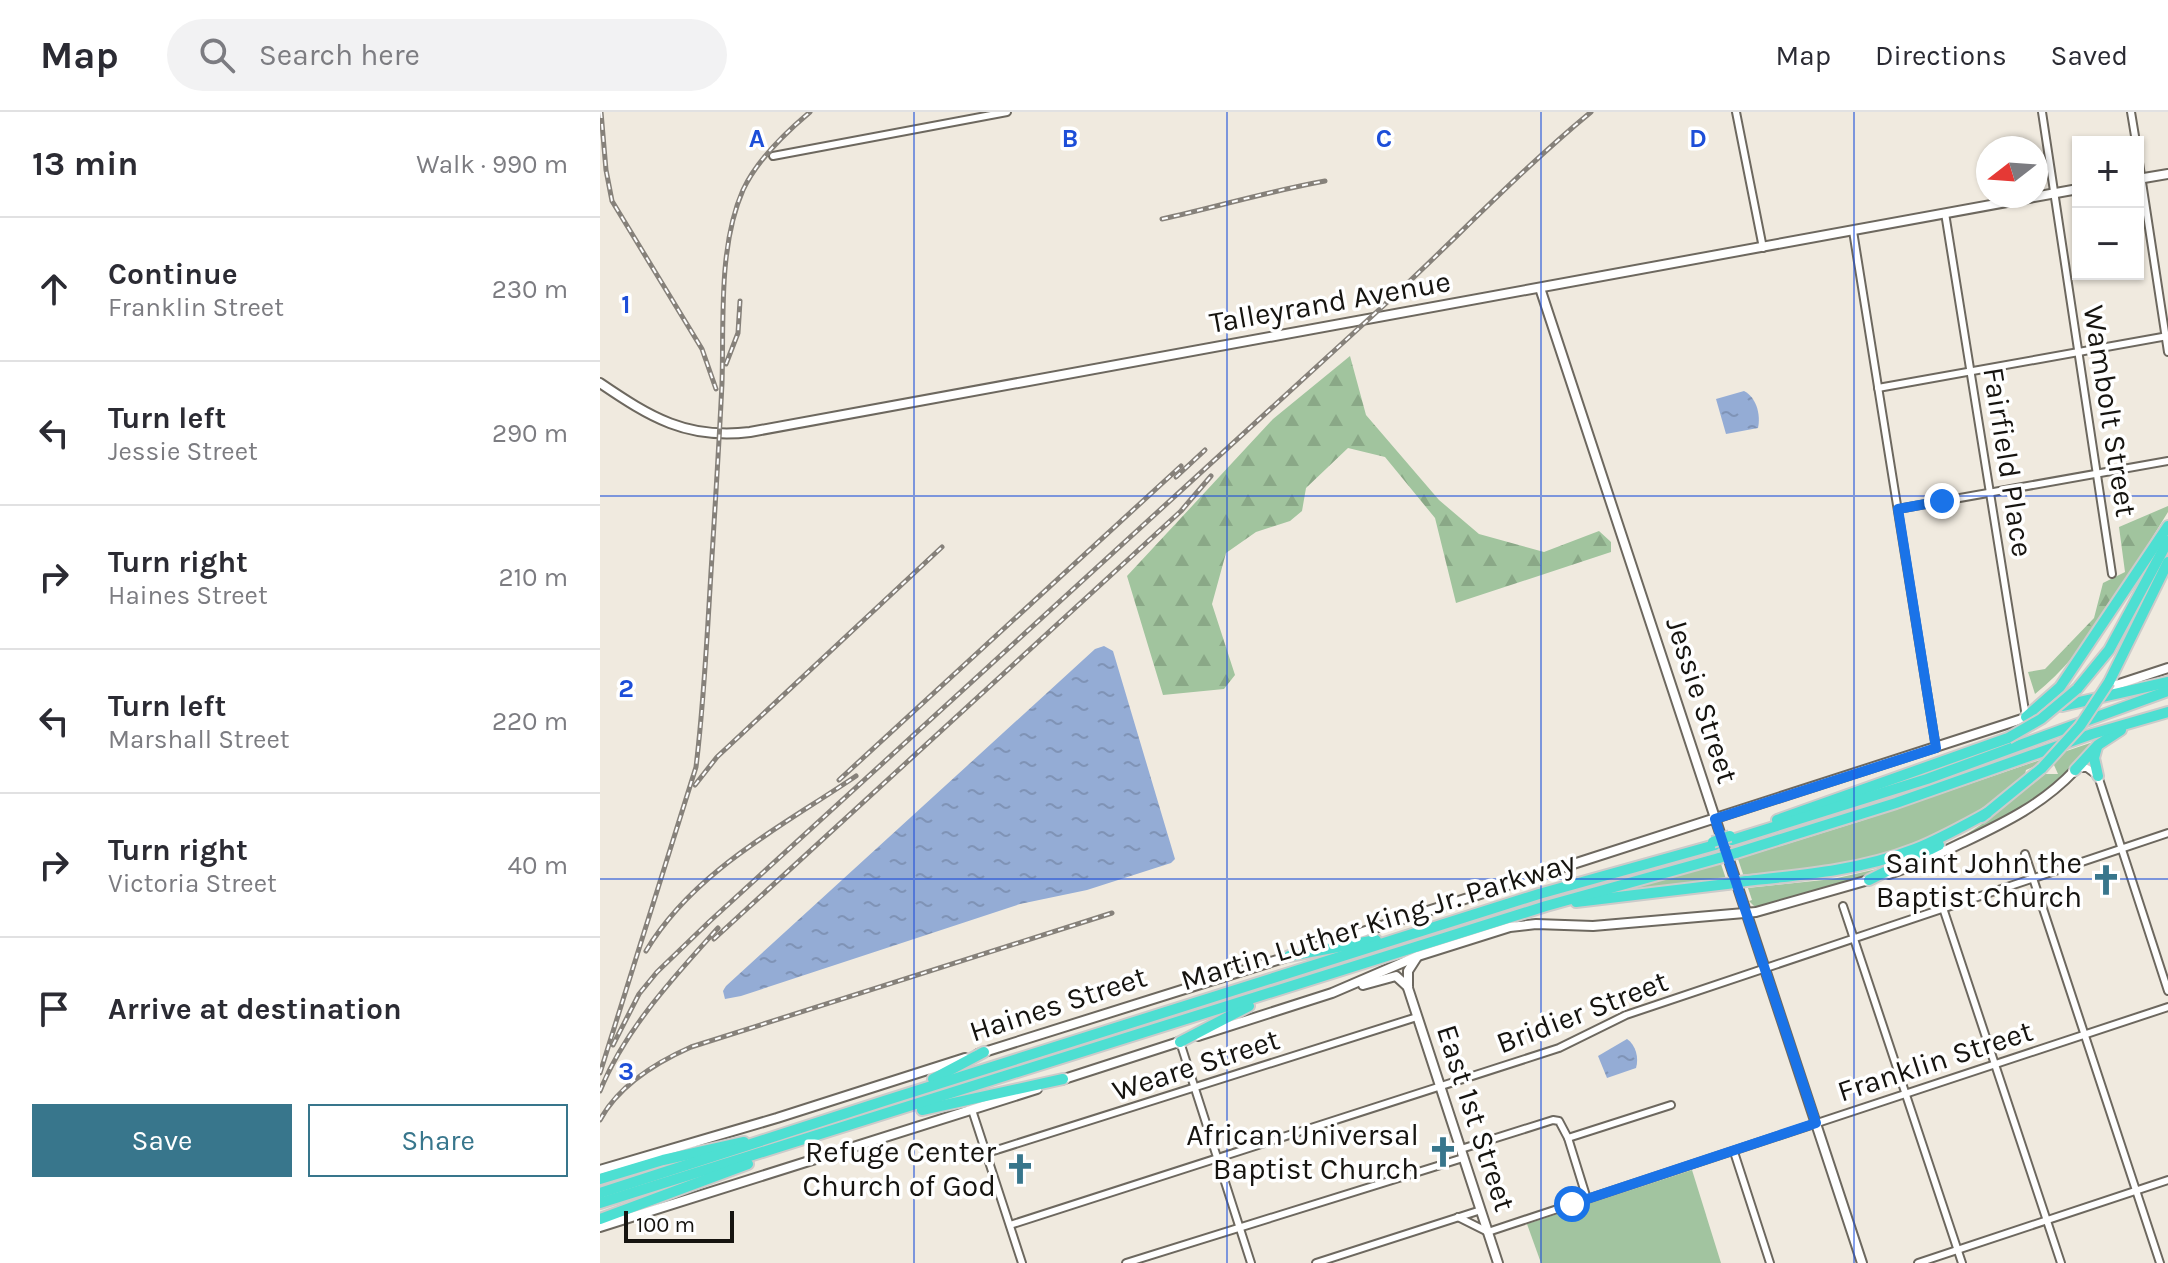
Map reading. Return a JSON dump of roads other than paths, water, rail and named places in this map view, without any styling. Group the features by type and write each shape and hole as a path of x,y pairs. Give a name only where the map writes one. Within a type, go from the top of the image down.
{"highway":[{"path":"2026,717 2060,687 2168,526"},
{"path":"1731,838 2008,738 2048,714 2077,689 2099,664 2168,541"},
{"path":"1869,880 1924,853 1987,813 2042,768 2080,726 2109,682 2168,562"},
{"path":"2062,706 2168,682"},
{"name":"Martin Luther King Jr. Parkway","path":"601,1196 762,1140 1539,894 1659,861 1927,779 2168,691"},
{"name":"Martin Luther King Jr. Parkway","path":"601,1196 865,1122 1546,906 1736,853 1870,811 2077,739 2168,712"},
{"path":"2075,770 2098,745 2147,718"},
{"path":"2098,745 2094,758 2098,776"},
{"path":"1546,906 1825,872 1866,864 1916,849 1987,813"},
{"path":"1289,956 1417,933"},
{"path":"1180,1042 1226,1016 1295,985"},
{"path":"884,1101 960,1067 984,1052"},
{"path":"865,1122 1063,1079"},
{"path":"600,1219 828,1133"},
{"path":"601,1176 702,1150 762,1140"}],"street":[{"path":"773,156 1007,112"},
{"path":"1736,112 1763,248"},
{"name":"Wambolt Street","path":"2042,112 2112,574"},
{"path":"2131,112 2135,136"},
{"path":"2144,178 2168,174"},
{"name":"Talleyrand Avenue","path":"600,383 663,422 699,432 741,433 2072,190"},
{"path":"2144,202 2168,352"},
{"name":"Fairfield Place","path":"1945,213 2026,717"},
{"path":"1853,231 1936,748"},
{"name":"Jessie Street","path":"1540,288 1862,1263"},
{"path":"1878,388 2167,336"},
{"path":"1898,509 2168,461"},
{"name":"Haines Street","path":"601,1176 1936,748 2168,668"},
{"path":"1332,993 1418,956 1520,925 1583,926 1747,912 1772,908 1869,880 1921,862 2021,814 2052,792 2075,770 2087,768 2098,776 2168,991"},
{"name":"Bridier Street","path":"1010,1225 1559,1048 1626,1015 2168,833"},
{"path":"2025,854 2160,1263"},
{"path":"1843,906 1962,1263"},
{"path":"1943,908 2061,1263"},
{"path":"1408,988 1408,971 1418,956"},
{"path":"600,1227 1332,993 1391,977 1400,978 1408,988"},
{"name":"East 1st Street","path":"1408,988 1498,1263"},
{"name":"Franklin Street","path":"1488,1232 2168,1007"},
{"name":"Weare Street","path":"987,1153 1417,1017"},
{"path":"1180,1042 1251,1263"},
{"path":"1568,1138 1671,1105"},
{"path":"972,1110 1022,1263"},
{"path":"1126,1263 1462,1154 1553,1120 1561,1124 1568,1138 1587,1199"},
{"path":"1734,1152 1770,1263"},
{"path":"1918,1263 2168,1180"},
{"path":"1316,1263 1481,1210"},
{"path":"1458,1217 1488,1232"}],"water":[{"path":"1744,391 1757,406 1758,428 1726,434 1716,399"},
{"path":"1104,646 1113,651 1175,859 1171,863 1087,890 1020,904 725,999 723,991 726,986 1095,649"},
{"path":"1627,1039 1636,1052 1636,1068 1607,1078 1598,1056"}],"railway":[{"path":"601,112 612,201 702,349 716,389"},
{"path":"600,1073 696,767 707,645 729,236 743,190 756,168 810,112"},
{"path":"613,1045 639,994 657,972 710,921 1591,112"},
{"path":"1162,219 1325,181"},
{"path":"726,364 738,333 740,301"},
{"path":"1176,477 1205,450"},
{"path":"839,780 1181,466"},
{"path":"714,939 1181,511 1211,476"},
{"path":"695,785 717,757 942,547"},
{"path":"646,951 666,923 714,874 769,833 856,776"},
{"path":"600,1120 617,1096 639,1076 691,1047 1112,913"},
{"path":"600,1091 610,1068 637,1025 718,928"}],"place":[{"name":"Saint John the Baptist Church","path":"2106,880"},
{"name":"African Universal Baptist Church","path":"1443,1152"},
{"name":"Refuge Center Church of God","path":"1020,1169"}]}
